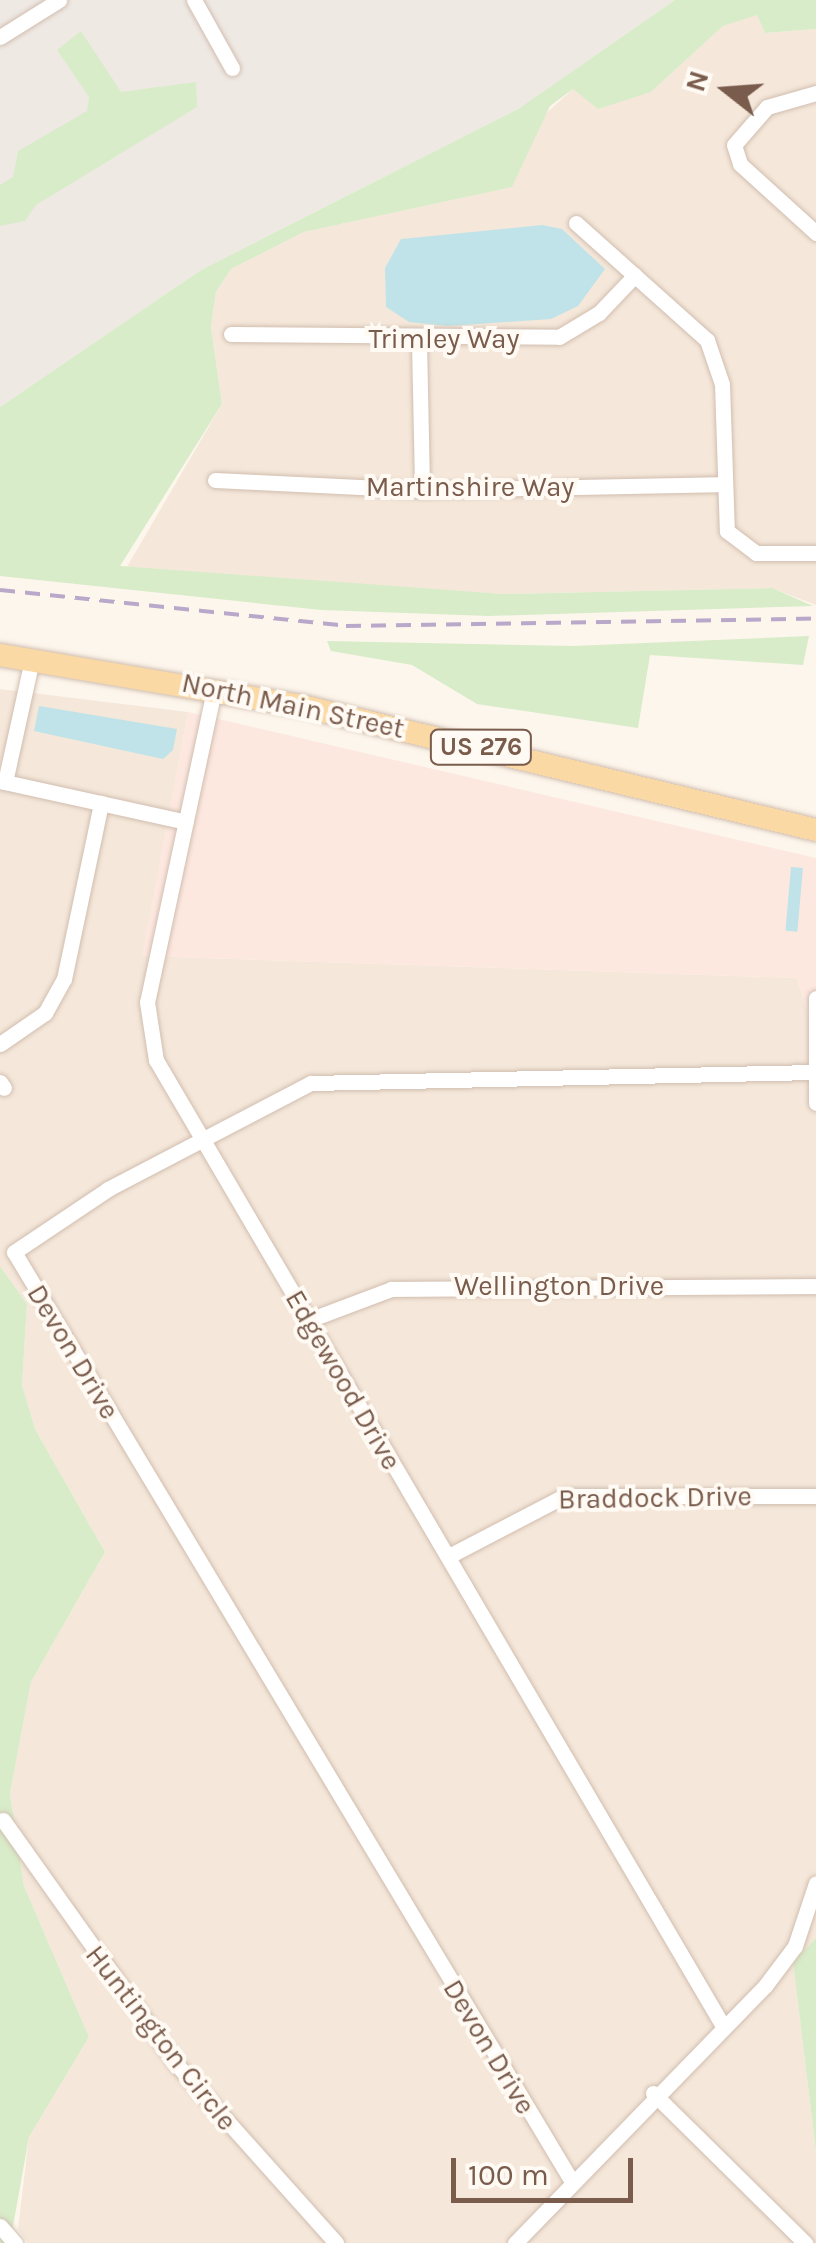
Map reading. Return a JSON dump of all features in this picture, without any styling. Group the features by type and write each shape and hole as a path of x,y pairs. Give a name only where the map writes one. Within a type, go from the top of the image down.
{"main road":[{"name":"North Main Street","path":"0,655 214,690 816,830"}],"street":[{"path":"0,37 58,0"},
{"path":"194,0 232,68"},
{"path":"816,93 767,107 734,145 740,164 816,233"},
{"path":"576,223 695,328 718,363 727,531 756,553 816,553"},
{"name":"Trimley Way","path":"230,334 419,342 558,337 600,313 634,275"},
{"path":"419,342 422,490"},
{"name":"Martinshire Way","path":"215,480 422,490 725,484"},
{"path":"32,659 3,781 186,822"},
{"name":"Edgewood Drive","path":"214,690 146,1019 156,1060 722,2026"},
{"path":"0,1044 46,1013 64,979 101,803"},
{"path":"816,998 816,1103"},
{"name":"Devon Drive","path":"571,2180 14,1257 29,1236 270,1098 332,1078 815,1072"},
{"name":"Wellington Drive","path":"309,1320 390,1289 816,1286"},
{"name":"Braddock Drive","path":"448,1556 564,1496 816,1496"},
{"name":"Huntington Circle","path":"3,1820 178,2066 336,2243"},
{"path":"515,2243 653,2093 788,1958 816,1883"},
{"path":"653,2093 805,2243"},
{"path":"0,2226 15,2243"}],"shaded area":[{"path":"0,0 675,0 518,109 201,270 0,407"},
{"path":"757,14 765,33 816,29 816,605 771,588 504,594 124,572 222,404 211,327 216,292 231,269 304,232 511,187 542,117 573,89 651,92 723,26"},
{"path":"0,689 188,712 143,956 797,978 816,1038 816,1938 793,1962 816,2152 816,2243 28,2243 18,2229 29,2137 89,2037 24,1886 10,1794 31,1682 105,1552 35,1429 22,1385 27,1304 0,1266"},
{"path":"188,712 816,858 816,1038 797,978 142,956"}],"green space":[{"path":"675,0 816,0 816,29 765,33 757,15 723,26 651,92 598,109 573,89 550,106 512,187 304,232 231,269 216,292 211,327 222,404 120,566 504,594 772,588 813,606 489,616 321,610 0,576 0,407 201,270 518,109"},
{"path":"81,31 121,92 196,82 197,107 36,205 25,221 0,226 0,185 13,177 18,151 87,111 89,97 57,50"},
{"path":"809,636 803,665 650,655 638,728 477,704 412,665 331,651 327,641 573,646"},
{"path":"0,1266 27,1304 22,1385 35,1429 105,1552 31,1682 10,1794 24,1886 89,2037 29,2137 10,2243 0,2243"},
{"path":"816,1938 816,2152 793,1962"}],"water":[{"path":"542,225 562,229 605,269 578,306 551,319 448,326 409,322 386,307 385,268 401,239"},
{"path":"39,706 177,729 173,750 163,759 34,731"},
{"path":"791,867 803,868 797,932 785,931"}],"railway":[{"path":"0,590 346,626 816,619"}]}
